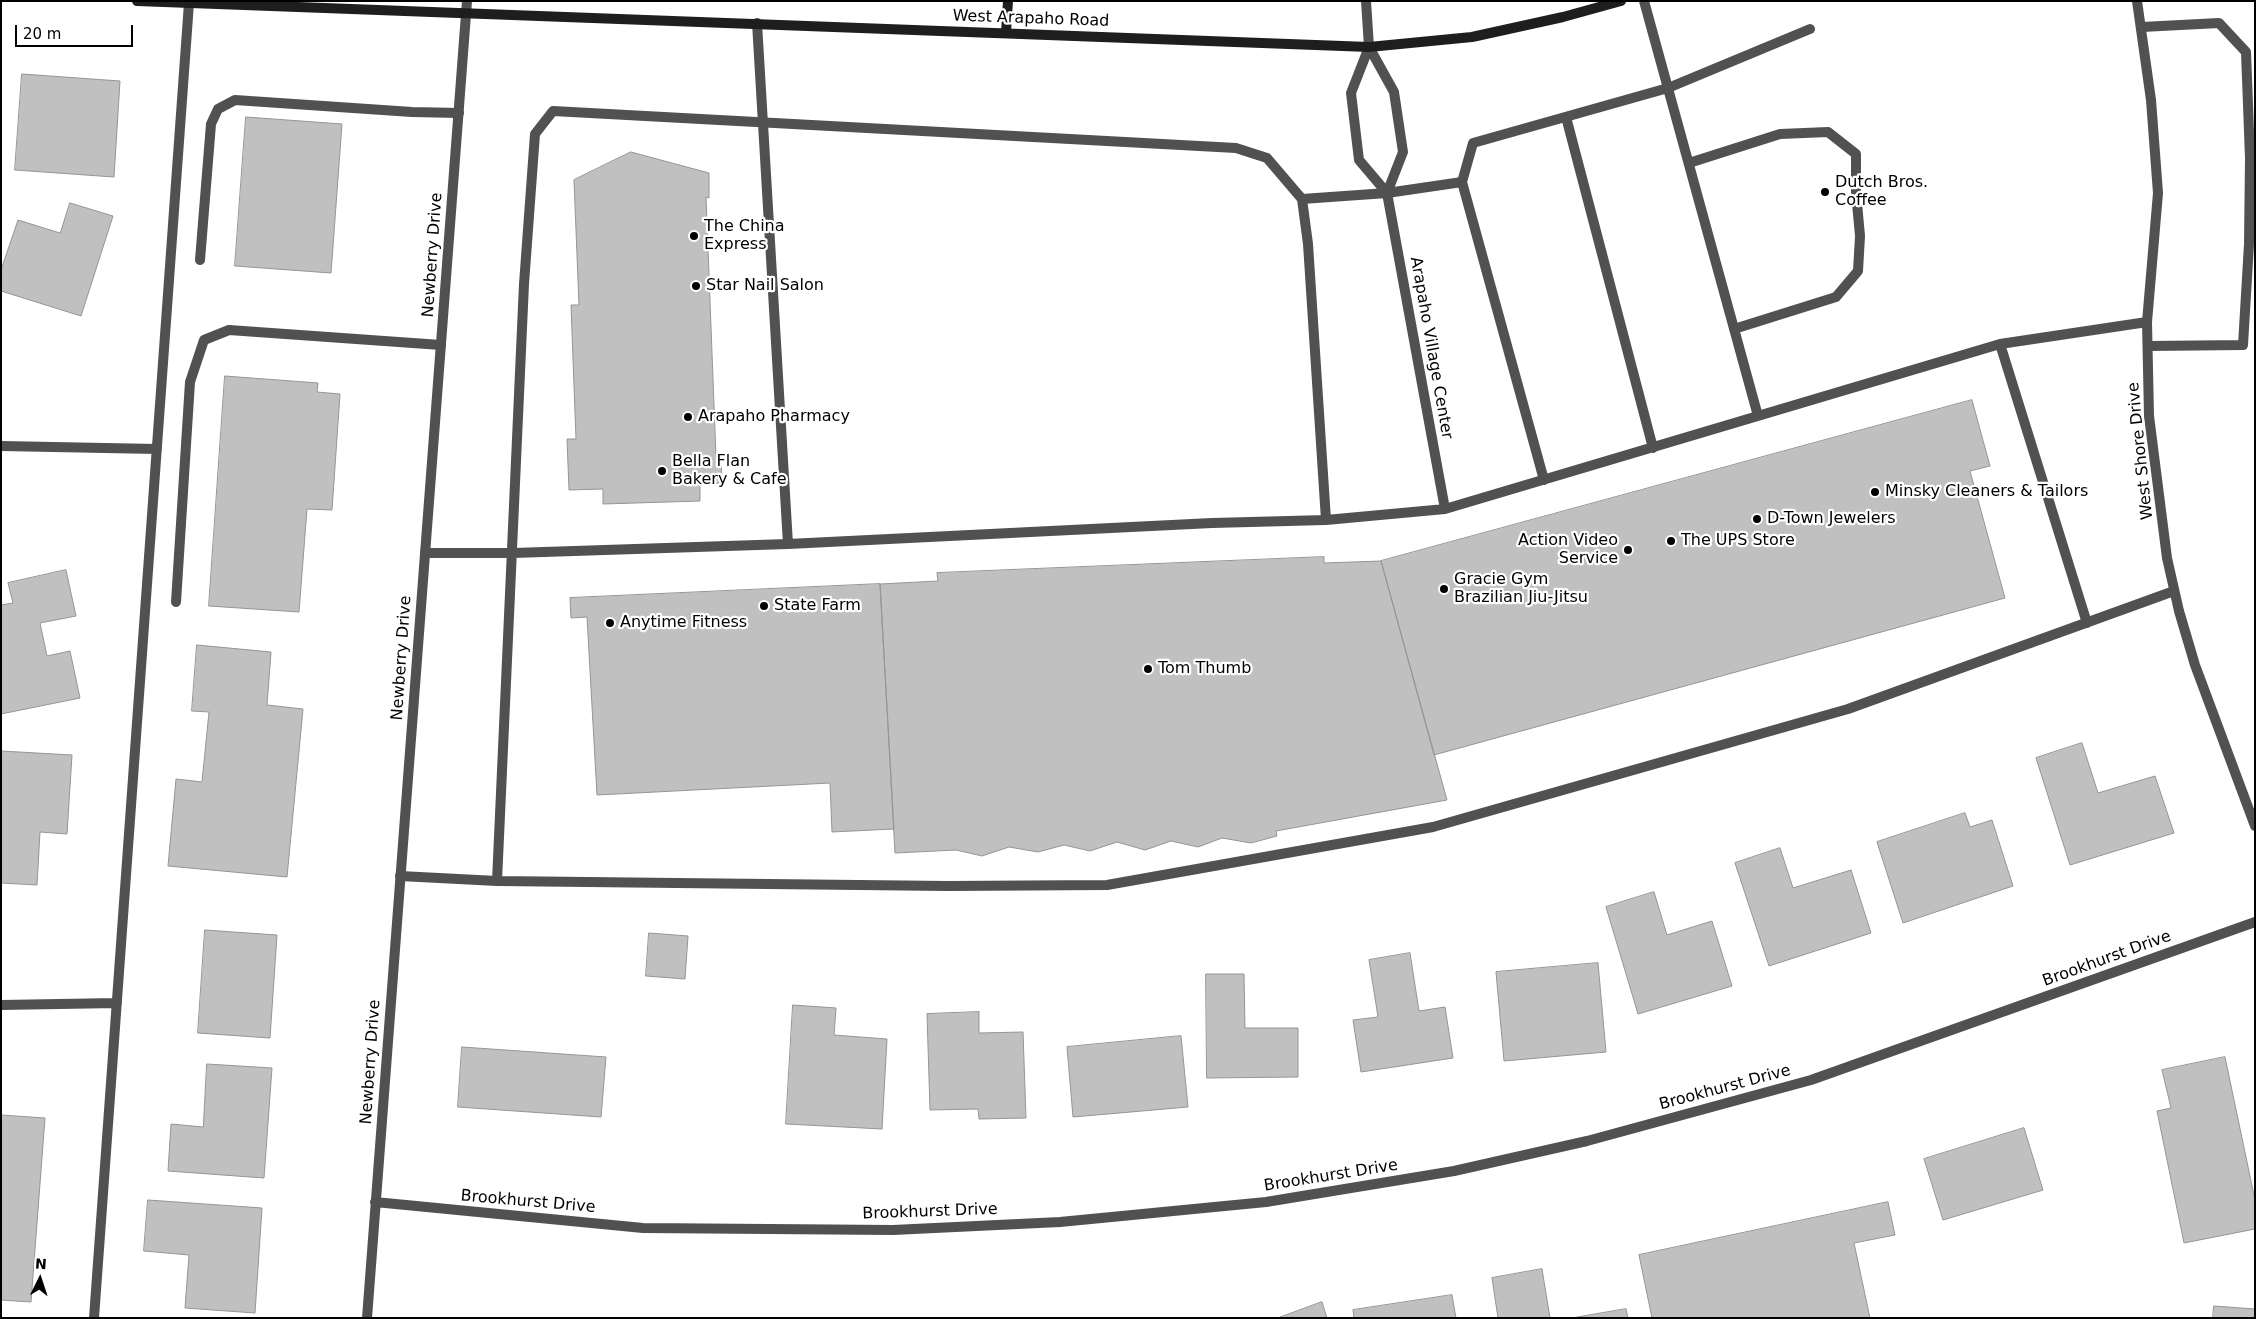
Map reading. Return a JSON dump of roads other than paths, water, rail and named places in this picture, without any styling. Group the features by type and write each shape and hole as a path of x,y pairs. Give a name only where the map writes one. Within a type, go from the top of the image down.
{"main road":[{"name":"West Arapaho Road","path":"137,1 467,7 757,23 1369,47 1472,37 1563,17 1621,1"},
{"path":"1006,33 1008,1"}],"street":[{"name":"Arapaho Village Center","path":"1366,1 1369,47 1351,93 1359,160 1386,193 1445,509"},
{"path":"1644,1 1758,416"},
{"name":"West Shore Drive","path":"2137,1 2151,100 2158,193 2147,322 2149,416 2167,558 2174,591 2195,665 2255,826"},
{"path":"94,1318 190,3"},
{"name":"Newberry Drive","path":"367,1318 467,7"},
{"path":"757,23 788,544"},
{"path":"2142,27 2219,23 2246,52 2250,158 2249,244 2243,344 2148,346"},
{"path":"1544,480 1462,182 1473,143 1668,88 1810,29"},
{"name":"Arapaho Village Center","path":"1369,47 1394,92 1403,152 1386,193"},
{"path":"200,260 211,124 218,108 235,100 412,112 459,113"},
{"path":"497,881 524,284 535,134 553,110 1236,148 1267,158 1302,199 1308,244 1326,520"},
{"path":"1566,117 1653,448"},
{"path":"1689,163 1780,134 1828,132 1856,154 1856,192 1860,236 1858,271 1836,297 1734,329"},
{"path":"1302,199 1386,193 1462,182"},
{"path":"425,552 513,553 788,544 1212,523 1326,520 1445,509 2000,344 2147,322"},
{"path":"176,602 190,382 204,340 229,330 441,345"},
{"path":"2000,344 2087,623"},
{"path":"1,446 157,449"},
{"path":"400,876 497,881 948,886 1107,885 1433,827 1848,709 2174,591"},
{"name":"Brookhurst Drive","path":"375,1202 643,1228 893,1230 1060,1222 1266,1202 1444,1173 1587,1142 1811,1080 2255,922"},
{"path":"1,1005 117,1003"}],"place":[{"name":"Dutch Bros. Coffee","path":"1825,192"},
{"name":"The China Express","path":"694,236"},
{"name":"Star Nail Salon","path":"696,286"},
{"name":"Arapaho Pharmacy","path":"688,417"},
{"name":"Bella Flan Bakery & Cafe","path":"662,471"},
{"name":"Minsky Cleaners & Tailors","path":"1875,492"},
{"name":"D-Town Jewelers","path":"1757,519"},
{"name":"The UPS Store","path":"1671,541"},
{"name":"Action Video Service","path":"1628,550"},
{"name":"Gracie Gym Brazilian Jiu-Jitsu","path":"1444,589"},
{"name":"State Farm","path":"764,606"},
{"name":"Anytime Fitness","path":"610,623"},
{"name":"Tom Thumb","path":"1148,669"}]}
